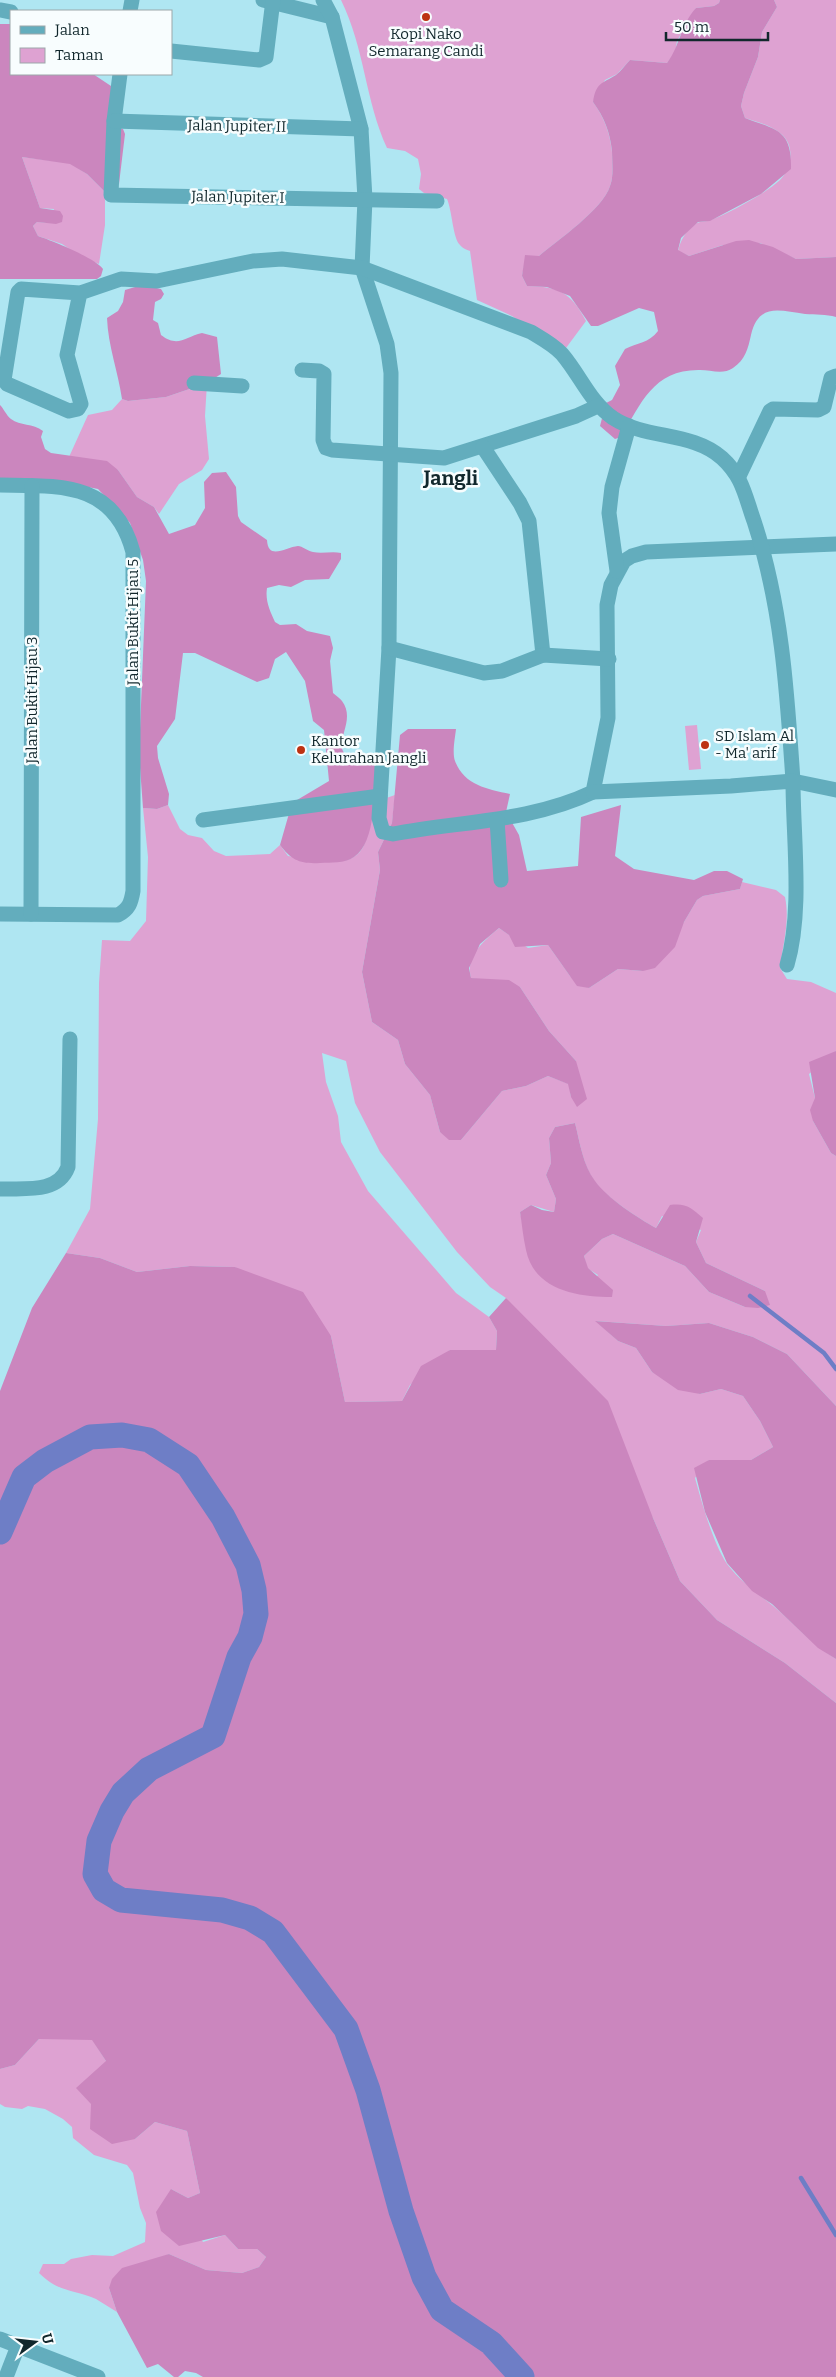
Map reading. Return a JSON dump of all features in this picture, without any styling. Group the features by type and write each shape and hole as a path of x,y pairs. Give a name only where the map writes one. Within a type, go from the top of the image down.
{"street":[{"path":"323,0 332,17 361,129 365,199 362,268 387,344 391,372 389,648 380,796 380,826 388,833 497,820 557,806 593,792 731,786 793,781 836,790"},
{"path":"172,51 259,60 266,57 268,54 269,1 332,17"},
{"path":"114,122 120,75"},
{"name":"Jalan Jupiter II","path":"114,122 361,129"},
{"name":"Jalan Jupiter I","path":"114,122 111,195 437,201"},
{"path":"80,293 67,355 81,404 78,409 69,411 7,384 4,376 18,292 21,289 80,293 121,279 157,281 172,279 206,270 267,259 362,268 531,332 561,353 598,406 629,426 689,440 704,446 721,458 739,476 762,547 777,606 786,680 793,781 796,903 794,935 787,966"},
{"path":"302,370 319,371 325,377 323,440 326,448 437,459 482,447 576,416 598,406"},
{"path":"739,476 770,412 774,409 818,410 824,407 831,378 836,376"},
{"path":"194,382 242,386"},
{"path":"617,571 610,513 612,487 629,426"},
{"path":"482,447 520,503 528,521 543,655"},
{"name":"Jalan Bukit Hijau 5","path":"0,485 82,491 96,498 119,520 128,534 133,552 133,891 131,903 126,911 107,916 31,914"},
{"name":"Jalan Bukit Hijau 3","path":"31,914 32,486"},
{"path":"593,792 608,718 608,605 611,585 624,561 632,556 646,552 836,544"},
{"path":"389,648 484,673 502,670 543,655 609,659"},
{"path":"203,820 380,796"},
{"path":"497,820 501,880"},
{"path":"0,914 31,914"},
{"path":"0,1189 44,1187 56,1183 64,1176 68,1167 70,1039"},
{"path":"0,2340 81,2374 98,2377"},
{"path":"6,2377 18,2346"}],"green space":[{"path":"341,0 720,0 714,6 696,8 677,41 675,53 667,63 630,60 617,74 605,80 593,102 603,119 610,138 612,178 610,186 599,204 568,233 539,256 526,256 522,276 527,286 548,288 563,293 575,303 580,311 586,321 566,348 562,350 512,316 477,300 470,251 462,247 458,242 447,199 424,193 419,189 421,174 418,159 405,151 387,148 374,112 355,37"},
{"path":"774,0 836,0 836,257 796,259 760,243 723,245 689,256 678,251 682,239 690,229 697,223 719,217 757,197 780,180 788,169 790,149 785,138 772,128 745,118 741,106 758,57 762,32 777,7"},
{"path":"22,157 70,163 87,174 105,192 105,225 99,264 82,257 62,244 38,236 33,226 37,222 50,223 54,209 40,208"},
{"path":"207,383 205,416 209,459 202,470 179,484 159,514 154,507 137,497 118,470 92,460 69,457 88,415 112,410 122,399 128,401 166,397"},
{"path":"697,725 701,769 689,770 685,726"},
{"path":"395,795 392,823 378,852 380,870 362,972 372,1022 398,1040 405,1064 430,1095 440,1132 461,1140 502,1091 526,1086 548,1076 569,1084 571,1097 576,1061 549,1031 520,987 471,978 470,970 473,956 482,944 499,928 528,948 548,945 570,976 589,988 618,969 643,971 684,922 697,900 703,896 740,889 742,882 776,890 785,897 786,924 780,968 787,979 811,982 836,993 836,1051 809,1074 815,1098 813,1121 831,1153 836,1156 836,1406 787,1354 753,1337 709,1323 666,1326 596,1321 618,1341 636,1348 652,1372 700,1394 721,1389 743,1396 760,1421 773,1447 751,1460 709,1460 695,1478 713,1534 727,1564 748,1586 819,1647 836,1659 836,1703 785,1663 717,1620 680,1581 653,1518 506,1298 490,1287 457,1252 380,1152 355,1103 346,1061 322,1053 326,1082 338,1116 341,1142 368,1191 456,1293 489,1317 497,1331 496,1350 450,1350 410,1385 402,1401 345,1402 331,1336 235,1267 190,1266 137,1272 100,1258 66,1253 90,1209 98,1119 99,983 102,940 130,941 146,921 148,857 143,808 157,809 168,805 180,829 188,835 202,838 214,851 226,856 270,854 280,845 288,856 317,861 338,862 356,856 362,849 367,834 372,803","holes":["575,1123 582,1154 591,1175 607,1195 656,1228 662,1216 701,1230 696,1242 706,1263 765,1291 745,1307 709,1292 685,1266 613,1234 602,1239 584,1256 587,1268 598,1275 584,1294 571,1292 523,1226 520,1212 531,1205 554,1212 556,1199 546,1175 551,1163 549,1138 555,1127"]},
{"path":"39,2039 92,2039 106,2061 135,2139 155,2122 187,2131 200,2193 188,2198 171,2189 203,2242 225,2235 238,2249 257,2249 266,2257 259,2267 242,2273 206,2270 169,2254 109,2288 117,2312 96,2299 53,2284 39,2273 43,2264 64,2264 71,2259 92,2255 113,2256 145,2242 146,2223 140,2208 133,2173 127,2165 94,2155 73,2138 72,2127 63,2119 45,2109 28,2106 22,2109 5,2107 0,2104 0,2069 15,2065"}],"shaded area":[{"path":"720,0 774,0 777,7 762,32 758,57 741,106 745,118 774,129 785,139 791,156 791,169 761,194 710,221 698,222 681,238 678,250 689,256 736,241 749,240 773,247 796,259 836,257 836,317 779,311 765,313 759,317 755,324 749,345 737,365 725,371 684,371 671,375 651,390 635,412 621,437 615,439 600,426 606,403 612,400 620,385 615,366 625,349 647,340 658,331 654,312 639,308 598,326 591,326 570,296 547,287 527,286 522,276 525,255 539,256 568,233 599,204 610,186 612,178 612,151 610,137 603,119 593,102 598,87 616,75 630,60 667,63 687,21 696,8 714,6"},
{"path":"0,24 10,24 10,75 94,75 111,86 118,128 123,129 125,134 119,184 105,192 87,174 70,164 22,157 40,208 60,211 63,216 62,222 56,224 37,222 33,226 38,236 92,260 103,269 101,276 97,279 0,279"},
{"path":"142,285 161,289 164,294 161,299 155,302 153,320 158,323 161,335 172,341 182,340 202,333 217,337 221,374 207,383 166,397 128,401 122,399 109,339 107,318 118,311 123,302 125,290"},
{"path":"0,405 9,417 18,423 39,428 43,431 41,437 45,449 51,453 107,461 118,470 137,497 154,507 169,534 195,525 205,508 204,482 212,473 226,472 236,487 238,516 241,522 267,540 271,550 278,551 298,546 313,552 341,553 341,559 329,579 305,580 291,587 279,585 267,588 267,602 275,622 280,625 296,624 307,631 330,636 333,648 330,661 333,693 342,701 347,711 342,748 346,755 357,760 376,762 371,827 361,850 354,857 342,862 307,863 293,858 280,845 292,803 329,781 324,730 313,721 305,681 286,652 275,659 269,678 257,682 195,653 183,653 175,719 157,746 158,758 169,794 168,805 157,809 143,808 139,754 146,581 143,560 130,523 98,489 52,480 0,479"},
{"path":"408,729 456,729 454,758 464,776 477,785 510,794 506,812 519,835 527,871 578,866 581,817 621,805 615,856 634,869 694,880 714,871 727,871 743,879 740,889 703,896 697,900 684,922 675,947 655,968 643,971 618,969 589,988 577,986 548,945 515,947 509,935 499,928 480,944 469,968 471,978 509,980 520,987 549,1031 576,1061 587,1099 577,1107 571,1097 568,1084 548,1076 526,1086 502,1091 461,1140 449,1140 440,1132 430,1095 405,1064 398,1040 372,1022 362,972 380,870 378,852 392,823 400,735"},
{"path":"836,1051 836,1156 831,1153 813,1121 810,1110 815,1098 809,1062"},
{"path":"575,1123 582,1154 591,1175 607,1194 656,1228 670,1205 681,1205 692,1209 703,1218 696,1242 706,1263 765,1291 770,1305 758,1308 745,1307 709,1292 685,1266 613,1234 602,1239 584,1256 588,1268 613,1290 612,1297 572,1293 547,1282 538,1274 531,1264 526,1250 520,1212 531,1205 542,1210 554,1212 556,1199 546,1175 551,1163 549,1138 555,1127"},
{"path":"66,1253 100,1258 137,1272 190,1266 235,1267 303,1292 331,1336 345,1402 402,1401 421,1366 450,1350 496,1350 497,1331 489,1317 506,1298 608,1401 653,1518 680,1581 717,1620 785,1663 836,1703 836,2377 203,2377 196,2373 185,2371 178,2377 174,2377 158,2364 147,2368 117,2312 109,2288 112,2279 122,2268 169,2254 206,2270 242,2273 259,2267 266,2257 257,2249 238,2249 225,2235 179,2246 161,2231 156,2212 171,2189 188,2198 200,2193 187,2131 155,2122 135,2139 112,2144 90,2129 91,2104 76,2088 106,2061 92,2040 39,2039 15,2065 0,2069 0,1391 32,1308"},
{"path":"595,1321 666,1326 709,1323 753,1337 787,1354 836,1406 836,1659 818,1648 772,1604 752,1591 727,1563 705,1512 694,1468 709,1460 751,1460 773,1447 760,1421 743,1396 721,1389 700,1394 678,1390 652,1372 636,1348 618,1341"}],"waterway":[{"path":"750,1296 824,1353 836,1369"},
{"path":"0,1532 24,1477 45,1461 90,1437 122,1435 149,1440 188,1465 223,1517 248,1565 254,1590 256,1614 250,1637 239,1657 213,1736 149,1769 123,1793 112,1811 99,1841 95,1874 104,1890 121,1900 222,1910 250,1918 273,1932 346,2029 368,2090 401,2211 424,2277 442,2310 491,2343 522,2377"},
{"path":"801,2178 836,2235"}],"place":[{"name":"Kopi Nako Semarang Candi","path":"426,17"},
{"name":"SD Islam Al - Ma' arif","path":"705,745"},
{"name":"Kantor Kelurahan Jangli","path":"301,750"}],"district":[{"name":"Jangli","path":"451,478"}]}
